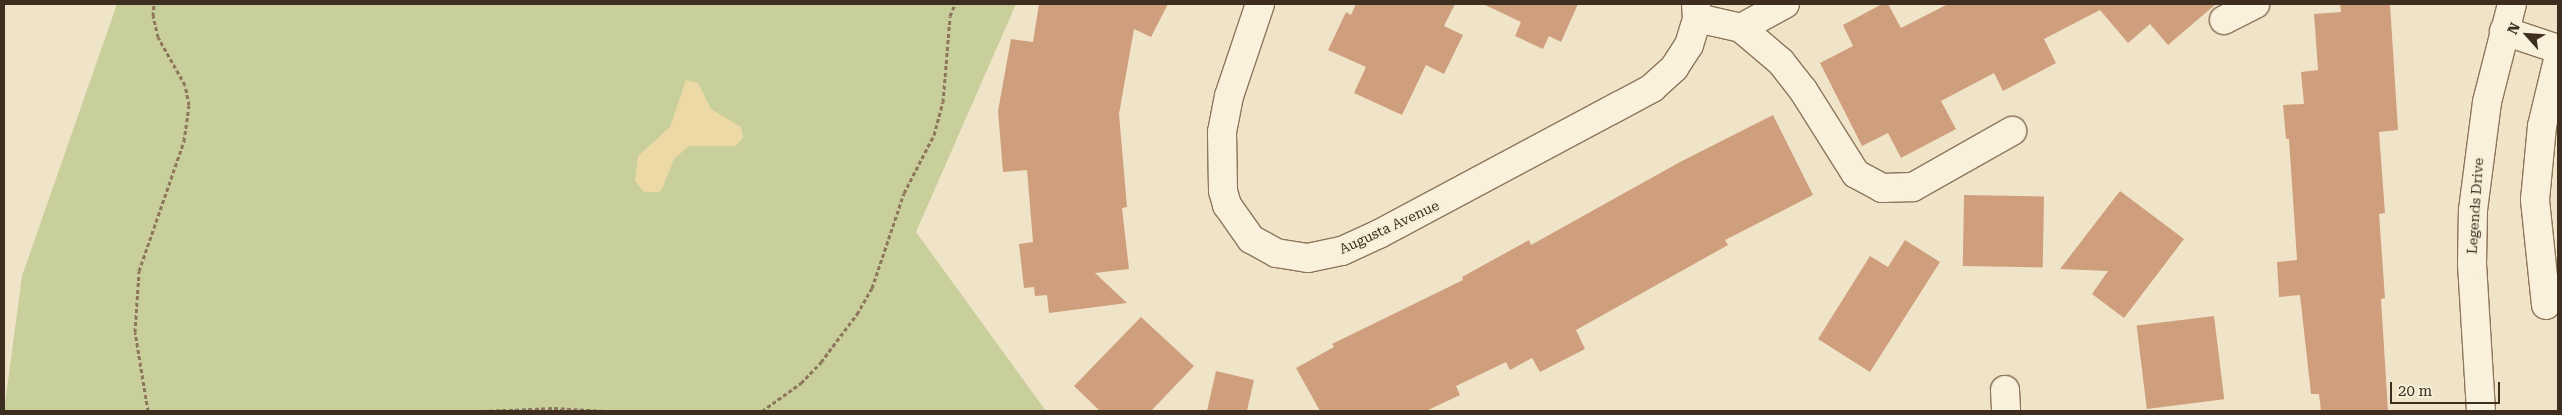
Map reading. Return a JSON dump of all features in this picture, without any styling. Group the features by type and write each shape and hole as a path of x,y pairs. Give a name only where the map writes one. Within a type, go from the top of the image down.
{"street":[{"name":"Augusta Avenue","path":"1260,4 1229,96 1222,132 1223,191 1227,205 1251,239 1276,253 1308,258 1342,251 1379,234 1623,106 1664,80 1689,45 1697,11"},
{"path":"1741,28 1785,4"},
{"path":"2224,20 2255,4"},
{"name":"Legends Drive","path":"2481,411 2472,266 2473,210 2487,102 2512,4"},
{"path":"1697,11 1741,28 1781,62 1803,90 1856,174 1882,188 1913,188 2012,131"},
{"path":"2504,31 2558,49"},
{"path":"2546,305 2535,200 2542,126 2558,60"}],"path":[{"path":"148,411 135,332 138,272 184,141 189,105 185,85 158,36 153,16 154,4"},
{"path":"762,411 801,383 821,362 857,314 872,288 904,193 934,135 943,102 950,23 955,4"},
{"path":"483,411 554,408 605,411"}],"green space":[{"path":"117,4 1016,4 916,232 1046,411 4,411 22,276"}],"sand":[{"path":"686,80 698,83 711,109 741,127 743,138 735,146 689,146 674,159 662,189 659,192 644,192 635,181 638,156 670,127"}],"building":[{"path":"1039,4 1168,4 1151,37 1134,29 1119,114 1127,207 1122,208 1129,269 1095,273 1127,303 1049,313 1047,295 1035,296 1034,287 1024,288 1019,244 1033,242 1027,170 1003,172 998,111 1011,39 1033,42"},
{"path":"1356,4 1455,4 1444,26 1463,35 1444,74 1426,65 1402,115 1354,93 1366,67 1328,50 1346,12 1351,15"},
{"path":"1483,4 1578,4 1561,42 1549,36 1543,49 1515,36 1521,22"},
{"path":"1882,4 1888,4 1901,28 1948,4 2216,4 2168,45 2150,24 2128,43 2100,10 2044,39 2056,63 2003,91 1994,73 1941,101 1956,129 1901,158 1888,133 1862,146 1820,63 1853,46 1843,25"},
{"path":"2340,4 2390,4 2398,130 2379,132 2385,213 2379,214 2385,298 2381,299 2388,411 2321,411 2319,394 2311,394 2300,295 2279,297 2277,262 2297,260 2289,139 2286,139 2283,105 2304,104 2301,72 2318,70 2314,14 2341,12"},
{"path":"1773,115 1813,195 1725,240 1728,245 1576,330 1585,349 1540,372 1532,358 1510,370 1506,362 1456,386 1460,395 1426,411 1320,411 1296,368 1334,347 1332,344 1463,280 1462,277 1529,240 1531,245 1680,162"},
{"path":"2120,191 2184,239 2124,318 2092,294 2108,271 2060,269"},
{"path":"1964,195 2044,196 2043,267 1963,266"},
{"path":"1905,240 1940,262 1870,372 1818,339 1870,256 1888,267"},
{"path":"2214,316 2224,399 2147,409 2137,326"},
{"path":"1141,317 1194,366 1151,411 1100,411 1074,386"},
{"path":"1216,371 1254,380 1247,411 1207,411"}]}
